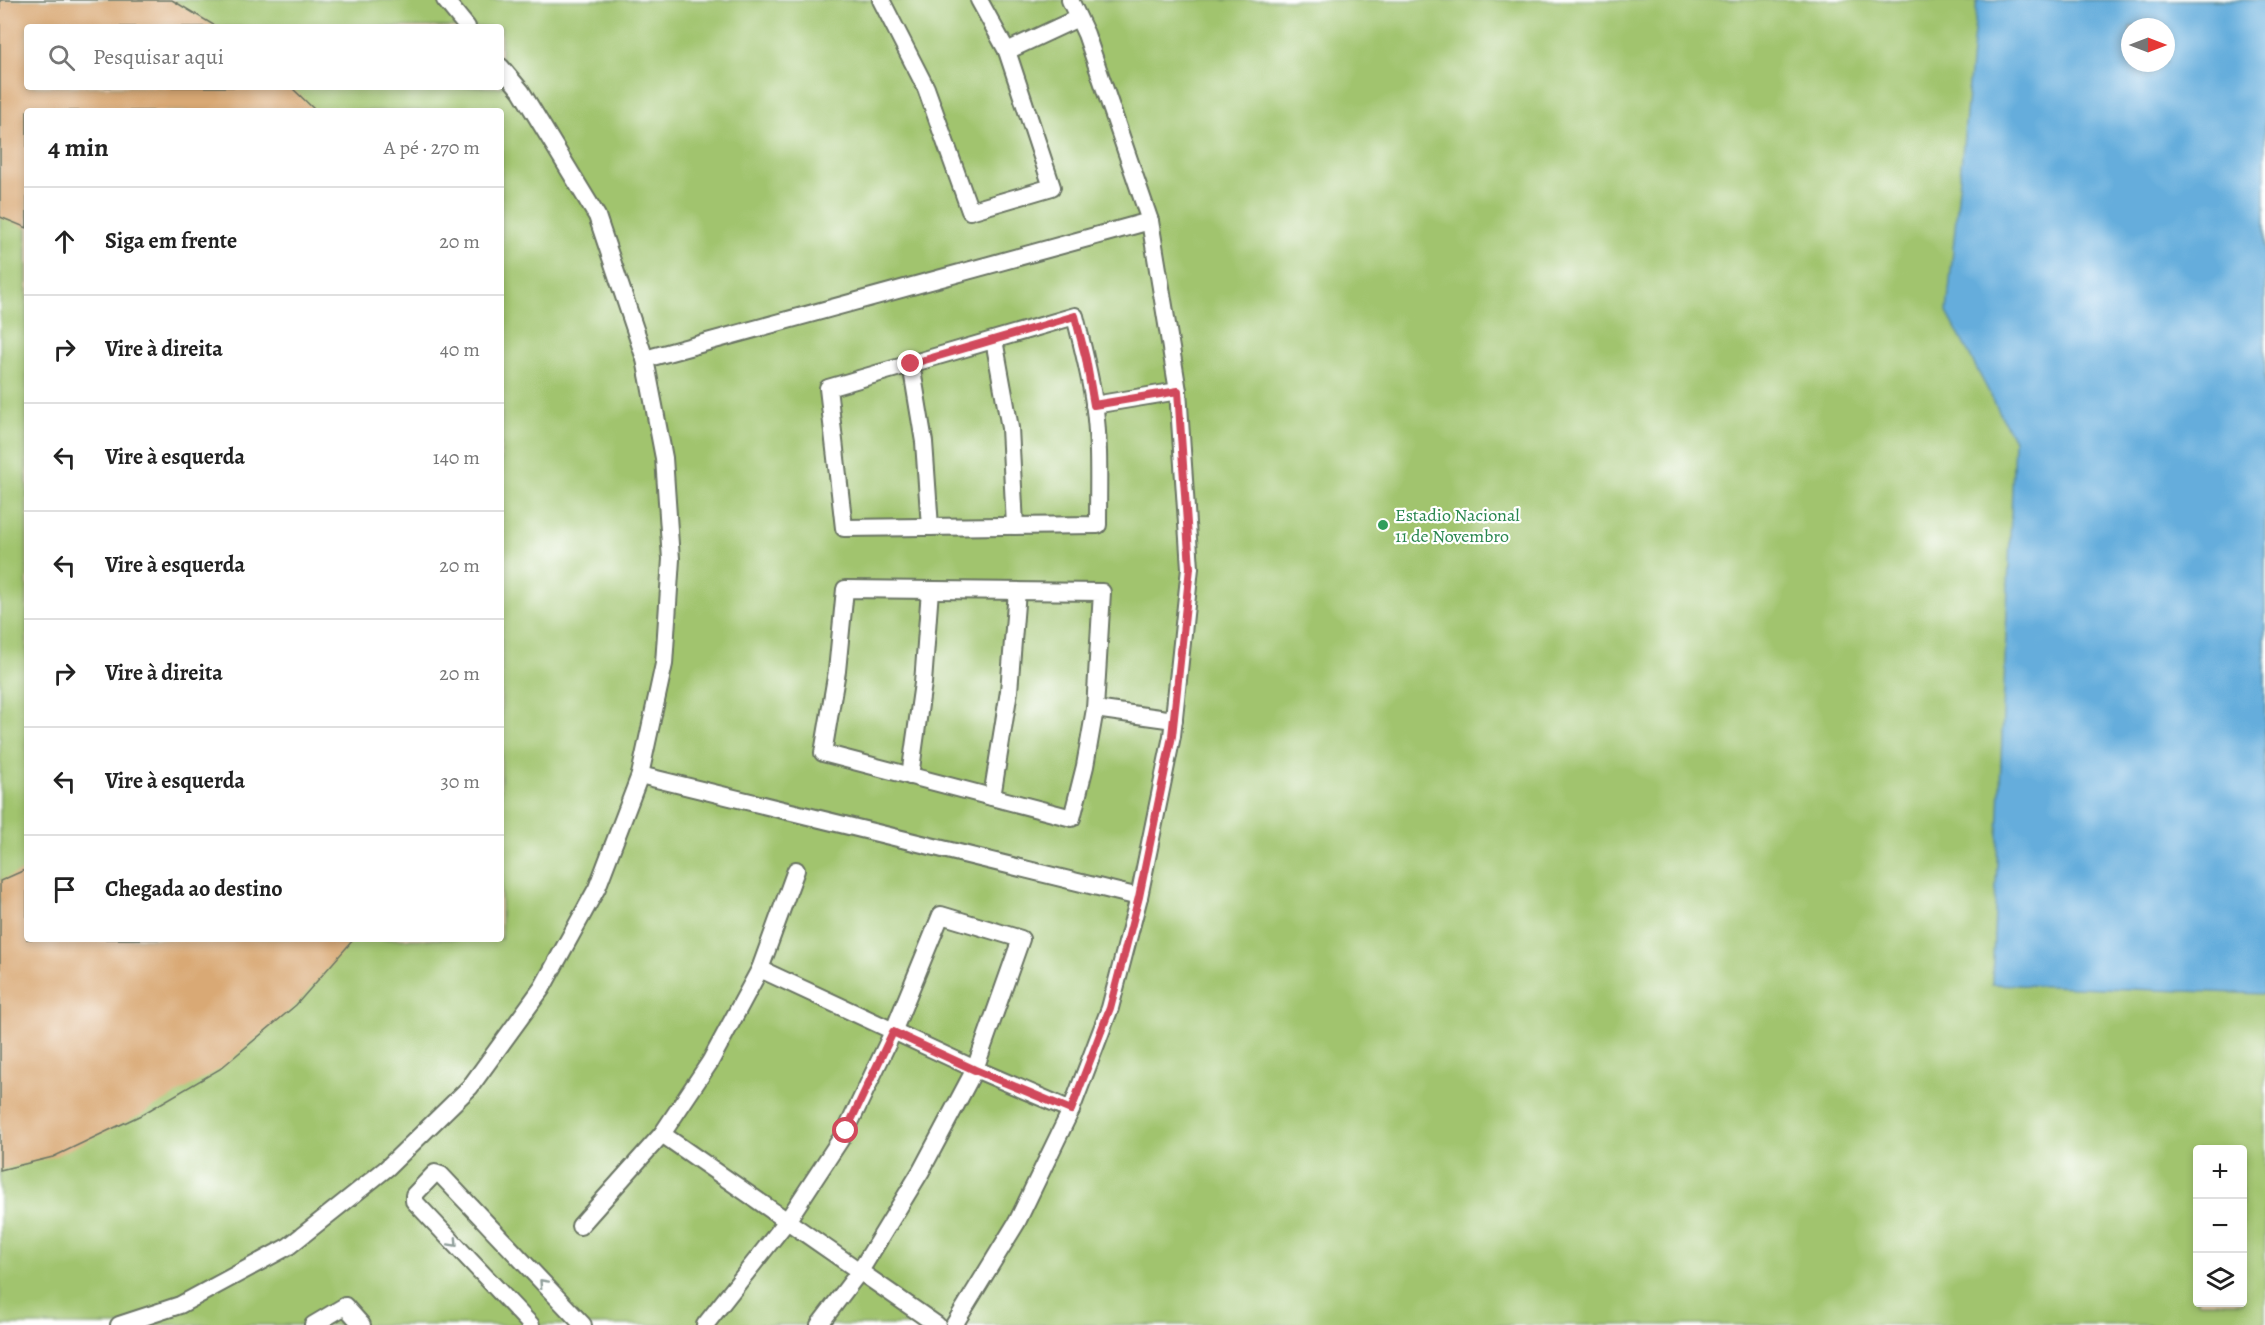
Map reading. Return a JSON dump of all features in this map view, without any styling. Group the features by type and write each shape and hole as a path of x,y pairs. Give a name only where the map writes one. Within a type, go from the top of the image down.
{"lane":[{"path":"445,0 465,24"},
{"path":"881,0 926,88 970,211 1052,187 1006,51 979,0"},
{"path":"954,1325 1017,1222 1071,1110 1110,1008 1139,897 1174,720 1190,568 1178,391 1150,221 1086,34 1070,0"},
{"path":"1006,51 1078,18"},
{"path":"119,1325 180,1305 289,1246 387,1168 471,1087 542,988 597,888 640,775 664,664 671,560 664,458 645,359 597,216 521,91 504,71"},
{"path":"645,359 1150,221"},
{"path":"1075,316 1094,405 1098,465 1098,525 844,528 828,388 994,340 1075,316"},
{"path":"994,340 1010,428 1015,526"},
{"path":"911,364 924,442 930,527"},
{"path":"1094,405 1178,391"},
{"path":"845,589 1017,591 1102,592 1095,709 1085,766 1072,818 823,753 837,671 845,589"},
{"path":"910,776 923,683 930,590"},
{"path":"992,797 1010,691 1017,591"},
{"path":"1095,709 1174,720"},
{"path":"640,775 1139,897"},
{"path":"580,1226 662,1134 710,1062 760,969 796,870"},
{"path":"705,1325 787,1221 846,1131 893,1032 941,915 1021,939 975,1070 921,1171 860,1272 819,1325"},
{"path":"760,969 975,1070 1071,1110"},
{"path":"662,1134 937,1325"},
{"path":"531,1325 414,1201 414,1195 435,1173 441,1175 583,1325"},
{"path":"313,1325 345,1306 362,1325"}],"green space":[{"name":"Estadio Nacional 11 de Novembro","path":"0,0 2265,0 2265,1325 0,1325"}],"water":[{"path":"1977,0 2265,0 2265,994 1992,984 2014,440 1947,312"}],"building":[{"path":"0,0 172,0 212,24 24,24 24,90 294,90 313,108 24,108 24,227 0,217"},
{"path":"24,870 24,942 351,942 296,1005 220,1069 141,1115 53,1157 0,1170 0,881"}],"place":[{"name":"Estadio Nacional 11 de Novembro","path":"1383,525"}],"route":[{"path":"846,1131 893,1032 975,1070 1071,1110 1110,1008 1139,897 1172,736 1190,568 1178,391 1094,405 1075,316 911,364"}]}
